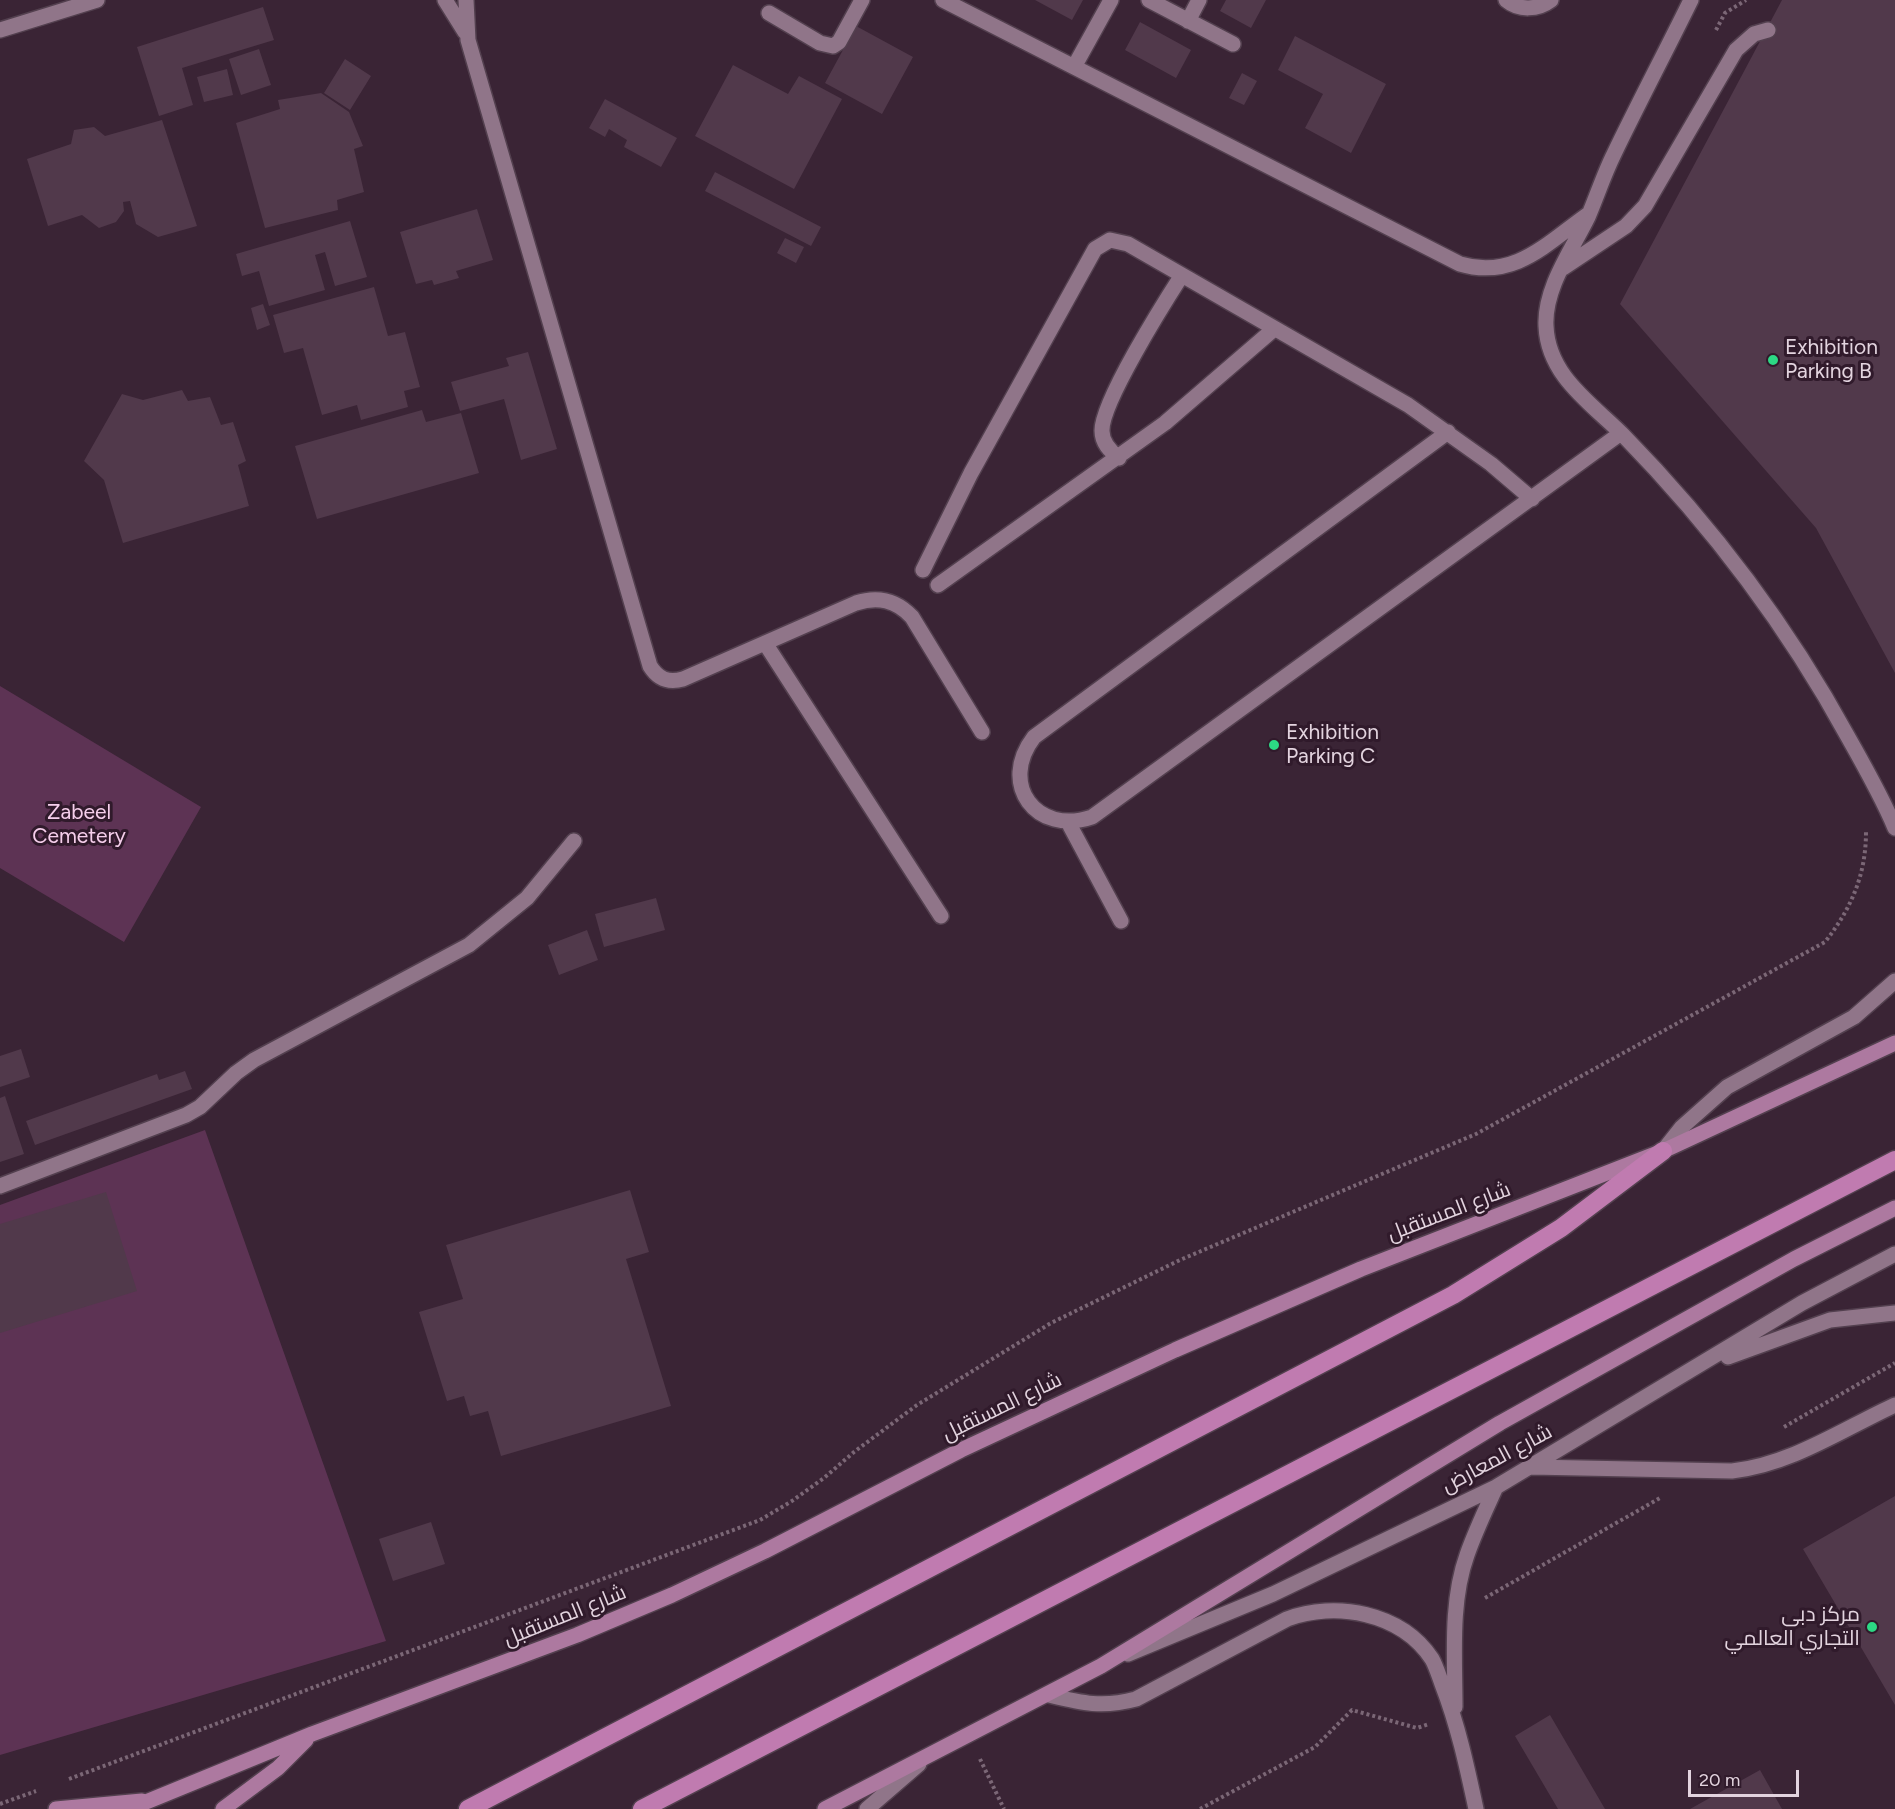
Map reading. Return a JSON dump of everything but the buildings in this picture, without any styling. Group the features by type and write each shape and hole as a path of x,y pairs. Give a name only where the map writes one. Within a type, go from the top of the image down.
{"highway":[{"path":"468,1809 1453,1295 1561,1228 1663,1151"},
{"path":"642,1809 1895,1160"}],"main road":[{"name":"شارع المستقبل","path":"129,1809 312,1734 567,1639 672,1595 765,1551 961,1450 1175,1350 1381,1261 1663,1151 1895,1043"},
{"path":"825,1809 1049,1695 1101,1666 1500,1423 1794,1259 1895,1208"},
{"path":"223,1809 278,1768 312,1734"},
{"path":"56,1809 110,1802 148,1801"}],"street":[{"path":"0,30 100,0"},
{"path":"445,0 468,40"},
{"path":"466,0 468,40 650,666 655,675 673,682 868,599 893,602 912,617 982,732"},
{"path":"768,13 820,43 833,46 839,42 862,0"},
{"path":"943,0 1448,258 1474,268 1496,268 1515,264 1589,214"},
{"path":"1074,67 1111,0"},
{"path":"1149,0 1233,44"},
{"path":"1188,21 1200,0"},
{"path":"1506,0 1522,8 1534,8 1551,0"},
{"path":"1688,1 1614,154 1548,305 1546,325 1549,347 1557,367 1570,385 1621,433 1699,516 1788,635 1824,692 1895,828"},
{"path":"1563,268 1637,216 1736,50 1754,34 1768,30"},
{"path":"923,570 972,473 1095,249 1102,243 1120,240 1408,405 1448,432 1532,499"},
{"path":"1119,458 1105,444 1102,424 1133,357 1182,275"},
{"path":"938,585 1119,458 1210,387 1274,329"},
{"path":"1448,432 1034,737 1025,748 1019,776 1022,791 1040,813 1068,822 1092,817 1621,433"},
{"path":"765,643 941,916"},
{"path":"1068,822 1121,921"},
{"path":"0,1186 172,1121 200,1107 236,1073 254,1060 469,945 527,898 574,841"},
{"path":"1663,1151 1689,1120 1727,1087 1854,1017 1895,981"},
{"name":"شارع المعارض","path":"1101,1666 1273,1594 1496,1486 1802,1303 1895,1254"},
{"path":"1689,1372 1830,1320 1895,1313"},
{"path":"1531,1467 1732,1471 1755,1469 1776,1462 1895,1405"},
{"path":"1455,1716 1455,1634 1460,1589 1466,1556 1496,1486"},
{"path":"1049,1695 1092,1706 1114,1705 1136,1699 1287,1619 1308,1611 1331,1609 1377,1618 1397,1628 1416,1642 1432,1659 1455,1716 1476,1809"},
{"path":"867,1809 926,1758"}],"path":[{"path":"67,1779 760,1520 824,1478 854,1452 917,1405 1051,1323 1180,1260 1476,1134 1825,942 1843,919 1856,893 1864,865 1866,824 1886,808"},
{"path":"1782,1428 1895,1363"},
{"path":"1483,1606 1486,1597 1669,1493"},
{"path":"1200,1809 1315,1747 1352,1710 1417,1728 1455,1716"},
{"path":"969,1736 1004,1809"},
{"path":"0,1804 44,1788"}],"green space":[{"name":"Zabeel Cemetery","path":"0,686 201,807 124,942 0,868"},
{"path":"205,1130 386,1641 0,1755 0,1205"}],"place":[{"name":"Exhibition Parking B","path":"1773,360"},
{"name":"Exhibition Parking C","path":"1274,745"},
{"name":"مركز دبي التجاري العالمي","path":"1872,1627"}]}
